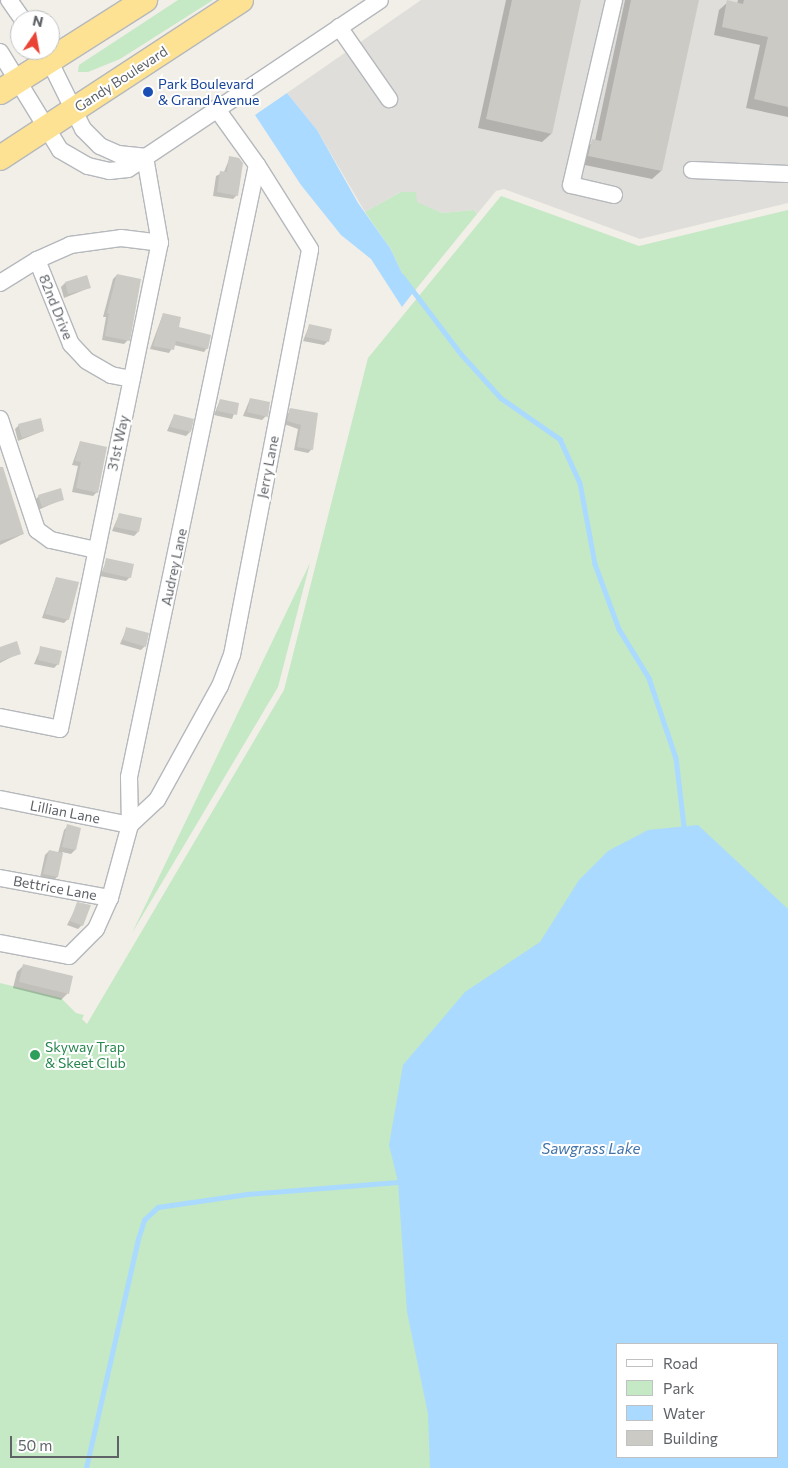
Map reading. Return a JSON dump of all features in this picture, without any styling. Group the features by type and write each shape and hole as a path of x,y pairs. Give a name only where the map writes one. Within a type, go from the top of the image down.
{"highway":[{"path":"60,48 145,0"},
{"name":"Gandy Boulevard","path":"0,158 241,0"},
{"path":"9,86 41,60"}],"street":[{"path":"0,52 9,86 47,128 60,150 88,166 109,171 128,168 380,0"},
{"path":"614,0 571,185 614,195"},
{"path":"339,27 389,99"},
{"path":"49,60 83,129 100,146 118,154 145,157"},
{"name":"Jerry Lane","path":"130,826 157,800 220,686 234,645 310,249 257,165 216,108"},
{"name":"31st Way","path":"0,717 60,730 160,243 145,157"},
{"name":"Audrey Lane","path":"0,943 69,956 96,929 110,898 130,826 129,777 257,165"},
{"path":"692,170 788,174"},
{"path":"0,283 37,260 70,245 121,238 160,243"},
{"name":"82nd Drive","path":"37,260 71,344 87,362 111,375 132,379"},
{"path":"0,419 37,530 51,540 96,550"},
{"name":"Lillian Lane","path":"0,799 130,826"},
{"name":"Bettrice Lane","path":"0,878 110,898"}],"shaded area":[{"path":"421,0 788,0 788,203 640,239 504,189 496,191 477,214 474,210 442,213 416,202 415,192 401,192 365,212 317,130 287,93"}],"green space":[{"path":"178,0 213,0 120,59 88,72 78,72 79,65"},
{"path":"401,192 416,192 417,202 442,213 474,210 477,214 412,294 390,248 365,212"},
{"path":"501,196 639,246 788,210 788,1468 0,1468 0,983 61,998 76,1013 84,1015 82,1019 87,1024 284,690 368,358"},
{"path":"310,563 278,687 132,933"}],"water":[{"path":"287,93 317,130 358,203 390,248 412,294 402,307 371,259 341,235 301,185 255,115"},
{"name":"Sawgrass Lake","path":"698,825 788,909 788,1468 430,1468 428,1414 407,1312 398,1182 389,1145 403,1065 465,992 540,942 579,880 608,851 648,830"}],"building":[{"path":"512,0 581,0 552,134 486,119"},
{"path":"631,0 699,0 662,171 588,156 592,139 601,141"},
{"path":"727,0 743,4 744,0 788,0 788,107 754,99 768,37 722,27"},
{"path":"229,156 239,158 243,163 238,196 217,192 220,171 227,172"},
{"path":"117,274 141,279 130,341 105,336 109,314 107,313"},
{"path":"87,275 91,288 68,294 65,282"},
{"path":"163,313 181,317 179,327 211,335 208,349 176,341 174,350 153,346"},
{"path":"309,324 332,329 329,342 306,337"},
{"path":"250,398 270,402 268,417 247,412"},
{"path":"220,399 239,403 237,415 217,411"},
{"path":"290,408 318,413 313,450 297,447 301,425 287,421"},
{"path":"174,414 194,419 191,432 170,427"},
{"path":"41,418 44,431 22,438 18,424"},
{"path":"80,441 107,447 98,493 76,488 81,462 75,461"},
{"path":"0,467 3,467 24,534 0,541"},
{"path":"61,488 64,500 42,507 38,495"},
{"path":"119,513 142,518 139,532 115,527"},
{"path":"106,558 134,564 131,578 103,572"},
{"path":"56,577 79,582 69,620 45,614"},
{"path":"126,627 149,633 146,647 123,640"},
{"path":"17,641 21,654 0,661 0,647"},
{"path":"40,646 62,651 59,665 38,660"},
{"path":"67,824 81,828 76,850 62,847"},
{"path":"49,850 63,853 58,877 43,874"},
{"path":"77,902 91,905 83,926 70,921"},
{"path":"23,964 73,976 69,994 19,982"}],"waterway":[{"path":"402,276 462,355 501,398 560,439 580,483 595,564 619,629 649,678 676,758 684,826"},
{"path":"86,1468 138,1239 144,1220 158,1207 247,1194 398,1182"}],"place":[{"name":"Park Boulevard & Grand Avenue","path":"148,92"},
{"name":"Skyway Trap & Skeet Club","path":"35,1055"}]}
